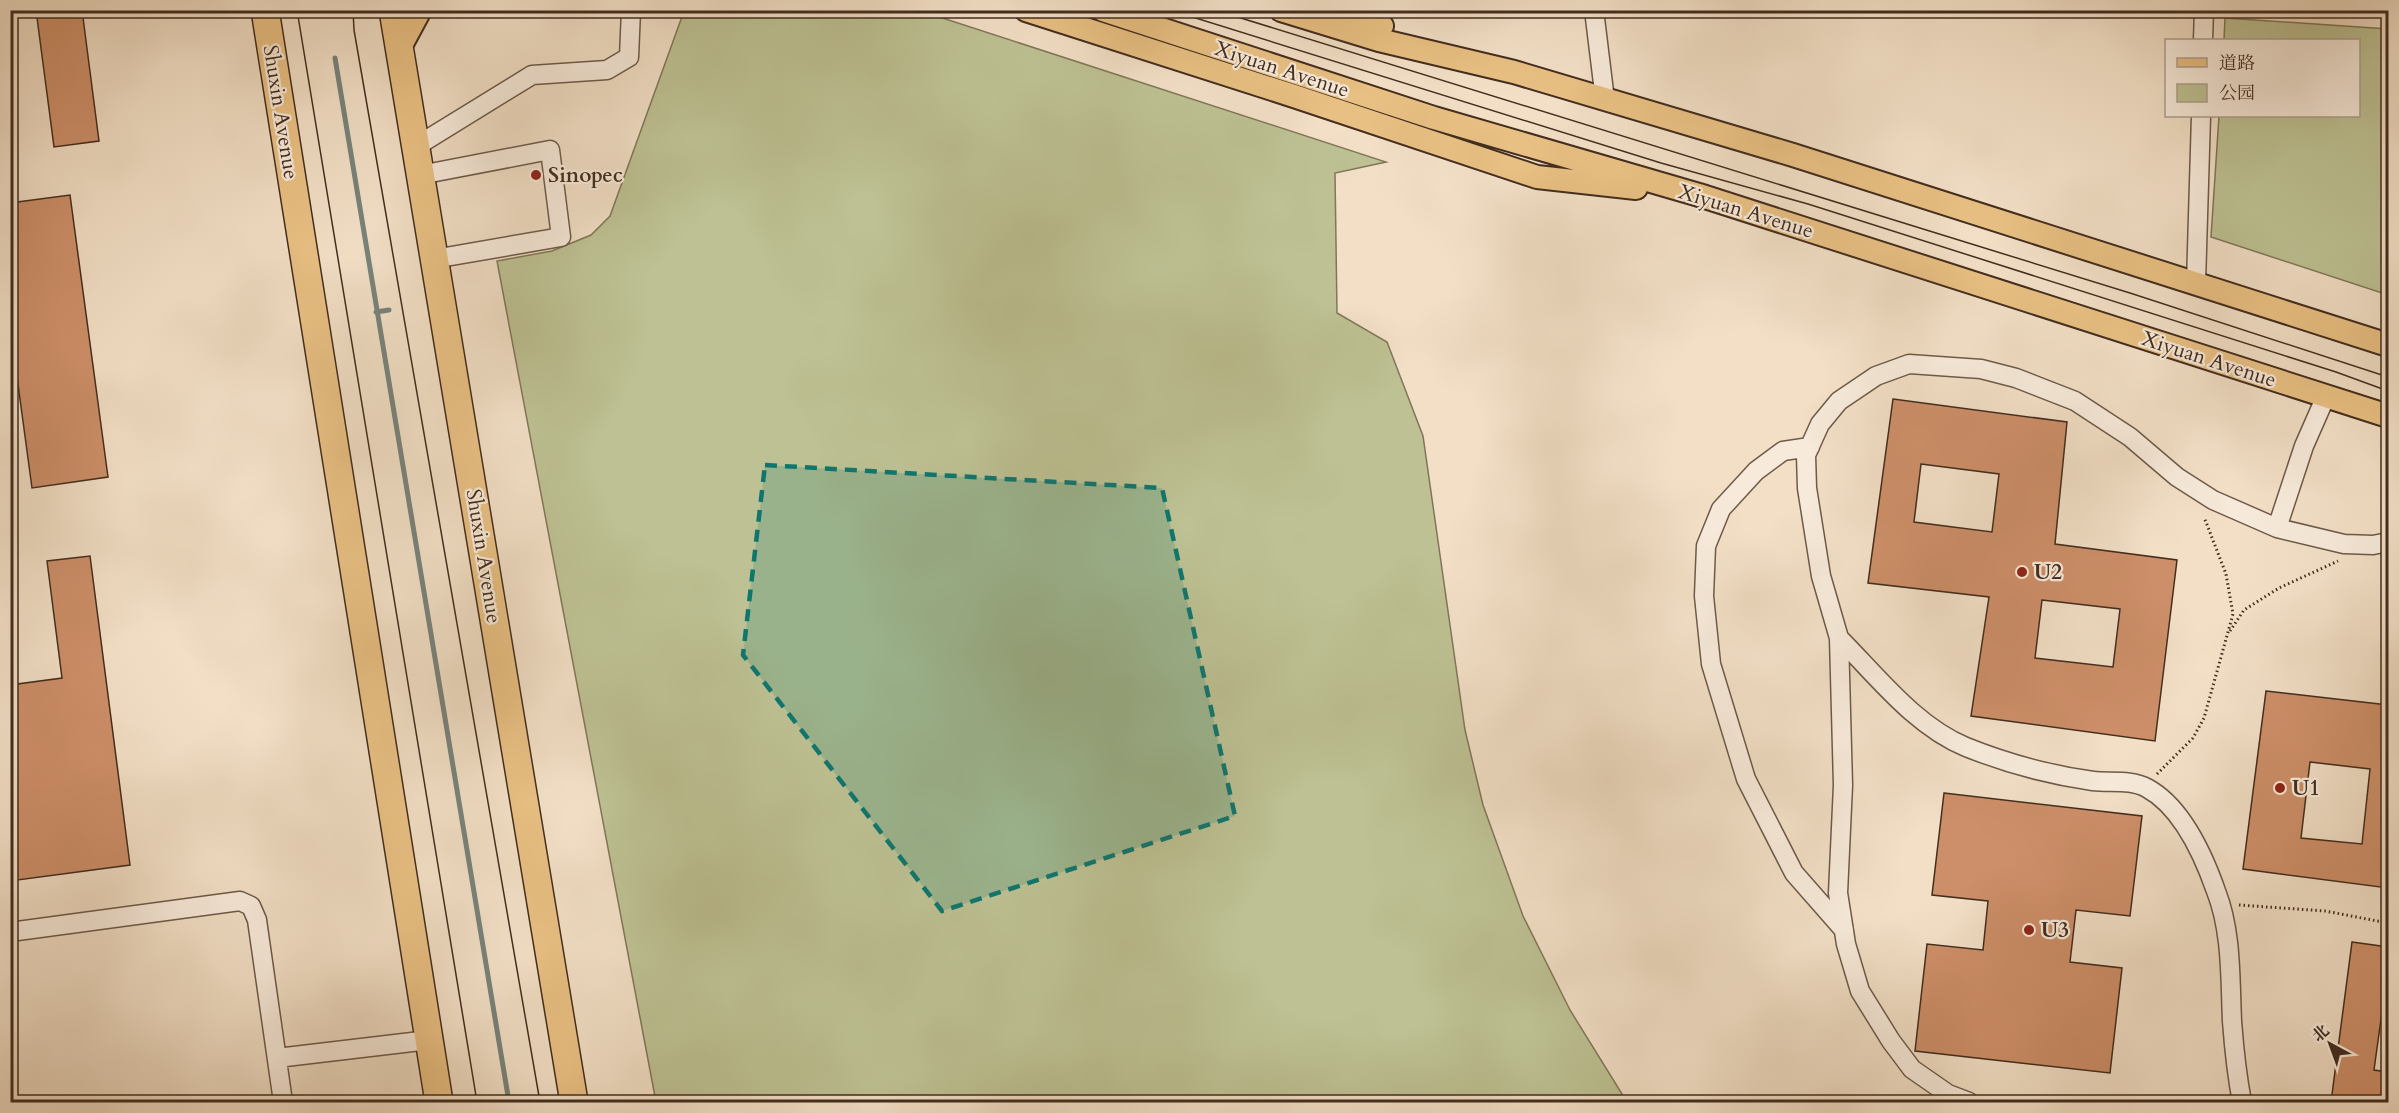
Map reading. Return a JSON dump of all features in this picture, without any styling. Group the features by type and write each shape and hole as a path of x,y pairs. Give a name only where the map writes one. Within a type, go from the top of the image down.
{"highway":[{"name":"Shuxin Avenue","path":"265,10 439,1102"},
{"name":"Shuxin Avenue","path":"393,10 574,1102"}],"main road":[{"path":"399,49 420,10"},
{"path":"1026,10 1537,177 1699,195"},
{"name":"Xiyuan Avenue","path":"1103,10 1434,118 1699,195 2388,416"},
{"path":"1281,10 1379,40 1514,72"},
{"path":"1338,10 1514,72 1793,155 2388,345"}],"street":[{"path":"416,147 532,75 607,70 629,57 631,10"},
{"path":"1594,10 1605,100"},
{"path":"2203,39 2204,10"},
{"path":"2196,283 2201,117"},
{"path":"420,176 550,150 561,237 434,259"},
{"path":"1970,1102 1948,1094 1912,1069 1891,1041 1860,991 1846,944 1838,893 1843,785 1839,638 1821,576 1807,488 1806,455 1820,424 1839,401 1876,376 1909,364 1981,369 2016,378 2075,400 2130,437 2189,485 2212,500 2277,528 2344,544 2388,542"},
{"path":"2277,528 2304,446 2326,396"},
{"path":"1810,447 1783,451 1756,471 1721,509 1706,546 1704,596 1711,664 1746,780 1794,873 1844,930"},
{"path":"1839,638 1903,703 1936,731 1964,746 2027,767 2092,781 2123,782 2145,786 2166,801 2179,816 2208,872 2220,904 2230,960 2232,1023 2242,1102"},
{"path":"10,932 240,901 251,906 257,920 283,1102"},
{"path":"277,1058 429,1040"}],"path":[{"path":"2145,786 2193,738 2204,718 2233,614 2226,574 2189,485"},
{"path":"2228,635 2244,610 2279,588 2342,559"},
{"path":"2220,904 2325,911 2388,923"}],"highlighted area":[{"path":"765,465 1162,488 1235,816 942,911 743,655"}],"green space":[{"path":"684,11 921,11 1386,162 1335,173 1337,313 1387,342 1423,436 1465,730 1483,805 1523,916 1570,1010 1627,1102 656,1102 497,261 552,251 591,235 610,216"},
{"path":"2225,18 2388,29 2388,295 2211,237 2219,117 2360,117 2360,39 2224,39"}],"building":[{"path":"36,10 82,10 99,141 54,147"},
{"path":"70,195 108,477 32,488 10,325 10,203"},
{"name":"U2","path":"1893,399 2067,422 2055,544 2177,560 2155,741 1971,716 1989,597 1868,583","holes":["1921,464 1999,474 1992,532 1914,522","2042,600 2120,609 2113,667 2035,658"]},
{"path":"90,556 130,865 10,881 10,685 62,678 47,561"},
{"name":"U1","path":"2266,691 2388,705 2388,888 2243,869","holes":["2310,762 2370,769 2362,844 2301,838"]},
{"name":"U3","path":"1944,793 2142,816 2130,916 2076,910 2070,962 2122,968 2110,1073 1915,1051 1927,944 1983,950 1988,901 1932,895"},
{"path":"2352,942 2388,947 2388,1013 2382,1012 2374,1070 2388,1072 2388,1102 2331,1102"}],"waterway":[{"path":"335,58 509,1102"},
{"path":"376,312 389,310"}],"tram line":[{"path":"297,10 477,1102"},
{"path":"353,10 354,30 540,1102"},
{"path":"1170,10 1661,163 1808,204 2336,372 2388,391"},
{"path":"1215,10 2130,293 2388,377"}],"place":[{"name":"Sinopec","path":"536,175"},
{"name":"U2","path":"2022,572"},
{"name":"U1","path":"2280,788"},
{"name":"U3","path":"2029,930"}]}
